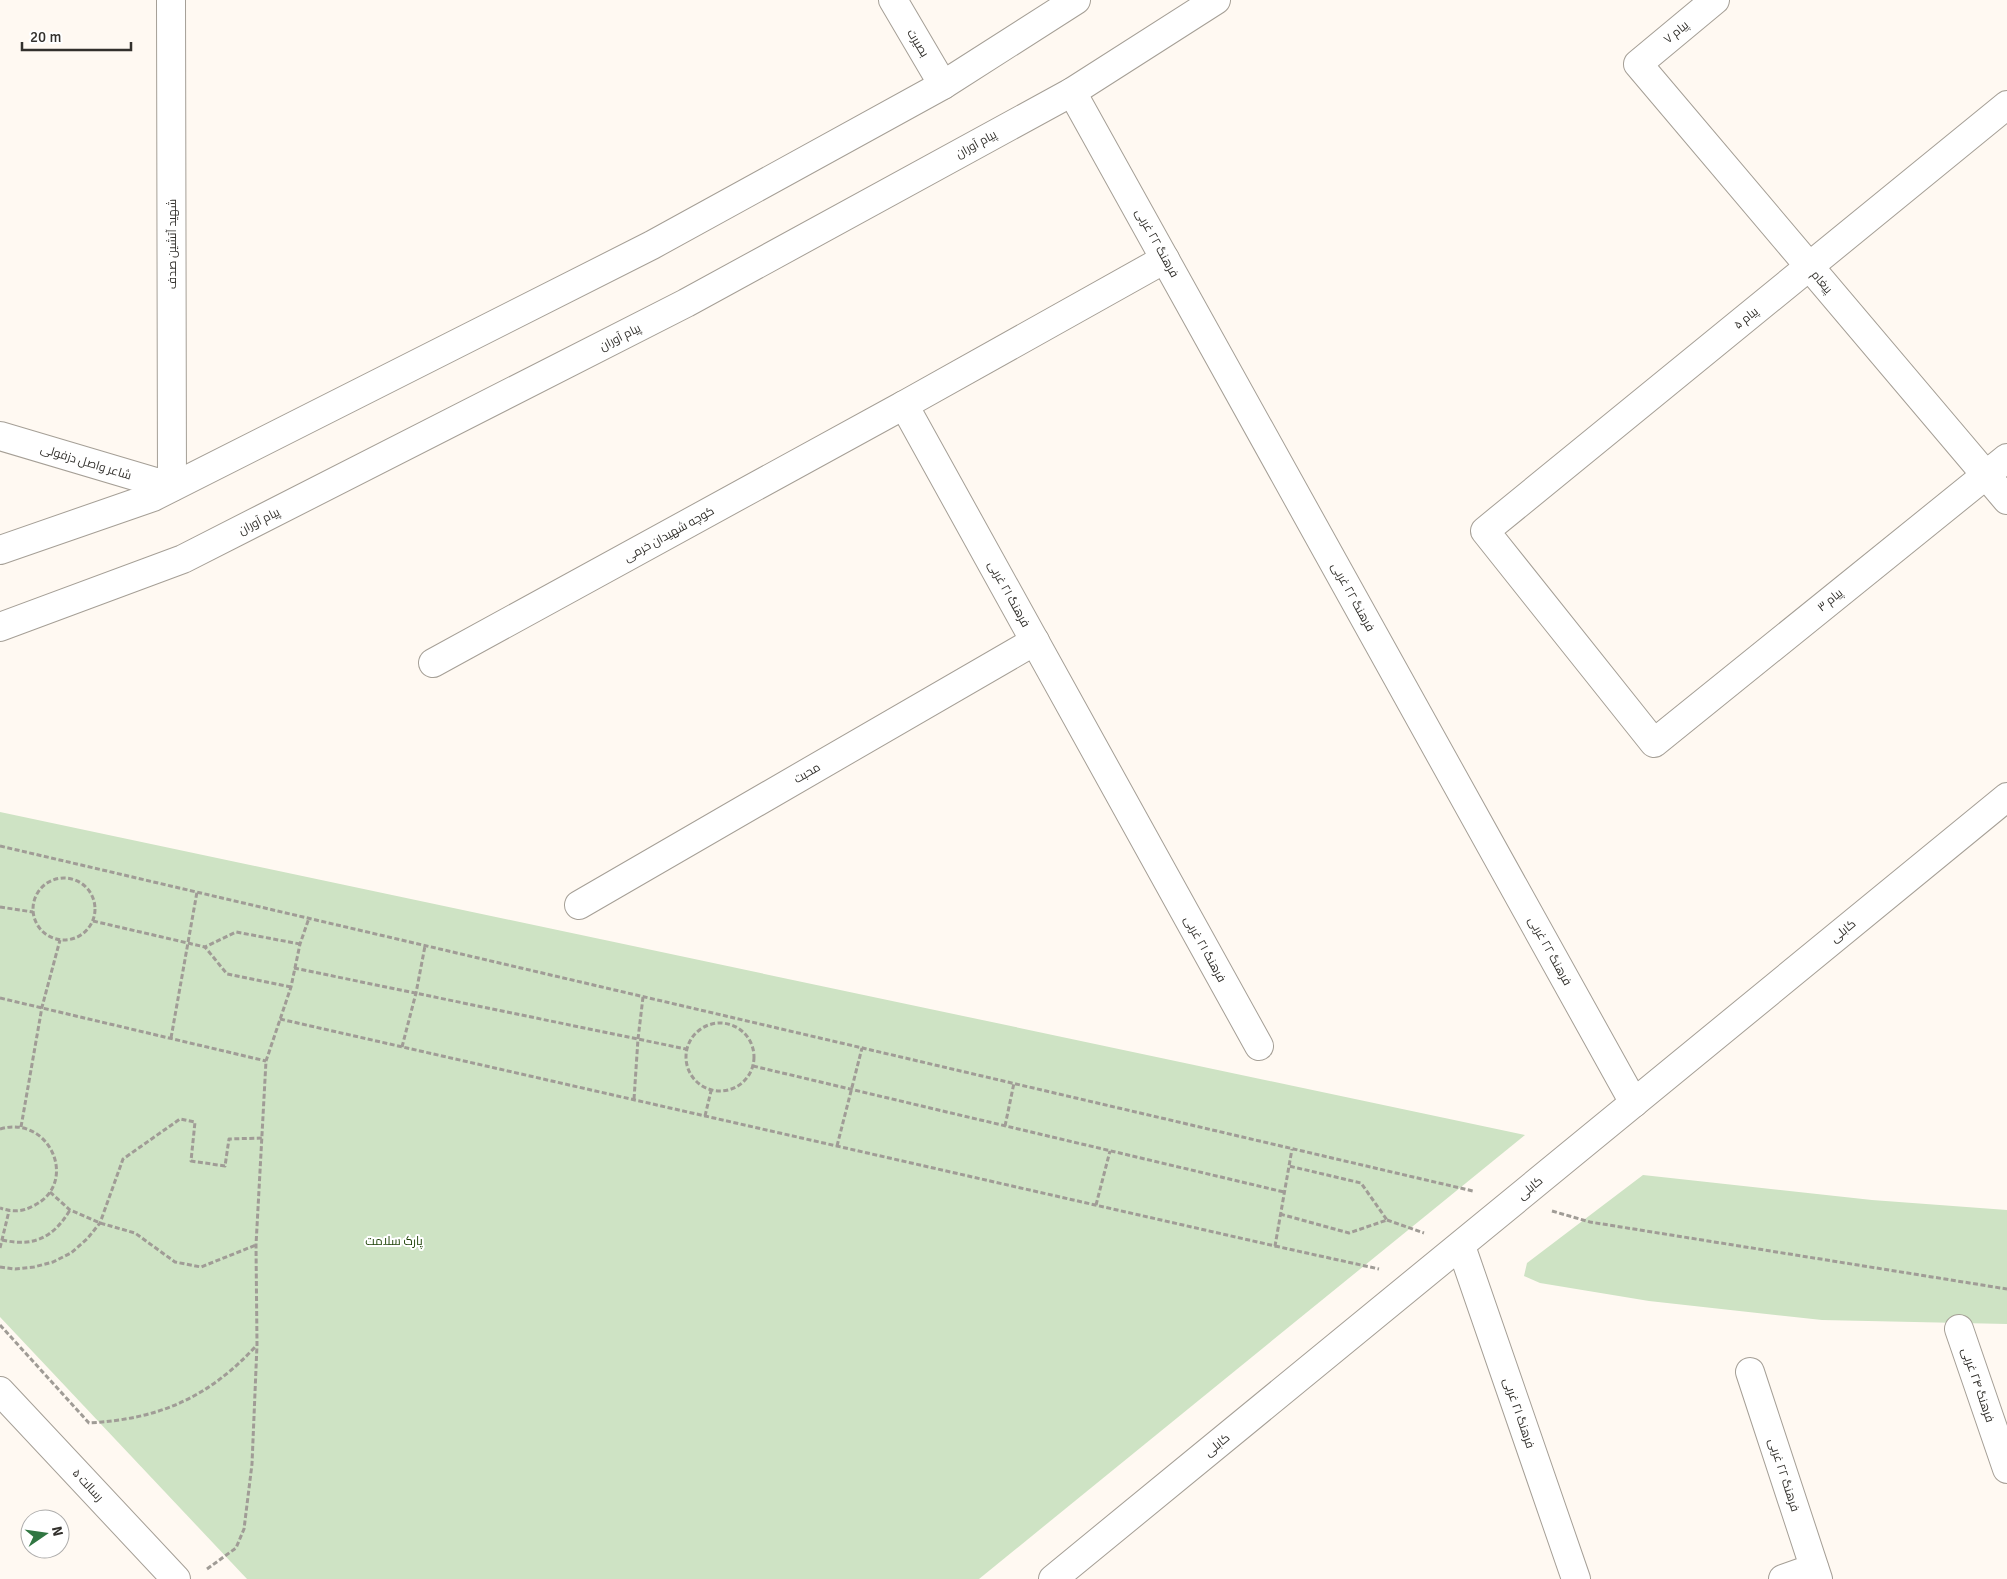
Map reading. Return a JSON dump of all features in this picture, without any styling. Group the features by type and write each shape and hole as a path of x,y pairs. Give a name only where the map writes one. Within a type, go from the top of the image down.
{"street":[{"name":"شهید آتشین صدف","path":"171,0 172,487"},
{"name":"بصیرت","path":"892,0 943,85"},
{"path":"0,550 153,497 652,246 943,85 1076,0"},
{"name":"پیام آوران","path":"0,627 183,559 686,303 1072,92 1216,0"},
{"name":"پیام ۷","path":"1638,64 1715,0"},
{"name":"پیغام","path":"1638,64 2007,500"},
{"name":"فرهنگ ۲۲ غربی","path":"1072,92 1634,1103"},
{"name":"پیام ۵","path":"1654,743 1485,531 2007,105"},
{"path":"904,405 1165,259"},
{"name":"فرهنگ ۲۱ غربی","path":"904,405 1259,1046"},
{"name":"کوچه شهیدان خرمی","path":"433,663 904,405"},
{"name":"شاعر واصل دزفولی","path":"0,436 172,487"},
{"name":"پیام ۳","path":"1654,743 2007,458"},
{"name":"محبت","path":"579,906 1034,641"},
{"name":"کابلی","path":"1053,1579 2007,797"},
{"name":"فرهنگ ۲۱ غربی","path":"1461,1246 1576,1579"},
{"name":"فرهنگ ۲۴ غربی","path":"1959,1329 2007,1469"},
{"name":"فرهنگ ۲۲ غربی","path":"1750,1372 1816,1574"},
{"name":"رسالت ۵","path":"0,1391 188,1577"},
{"path":"1783,1579 1816,1574"}],"path":[{"path":"0,846 1515,1201 1590,1222 2007,1289"},
{"path":"68,878 81,883 91,894 95,907 93,920 88,930 79,936 70,940 60,940 41,930 36,922 33,912 35,898 43,886 55,879 68,878"},
{"path":"171,1038 197,892"},
{"path":"0,907 33,912"},
{"path":"188,1577 236,1548 244,1529 252,1464 256,1345 256,1245 266,1061 291,987 300,944 309,918"},
{"path":"93,920 205,947 227,974 291,987"},
{"path":"205,947 236,932 300,944"},
{"path":"21,1127 42,1007 60,940"},
{"path":"402,1046 416,994 425,946"},
{"path":"294,968 686,1049"},
{"path":"634,1099 643,997"},
{"path":"0,998 266,1061"},
{"path":"728,1024 729,1017"},
{"path":"280,1018 1275,1246 1361,1264 1419,1280"},
{"path":"715,1023 728,1024 741,1030 750,1040 754,1052 753,1066 748,1078 738,1087 725,1092 712,1091 700,1086 690,1075 686,1062 686,1049 692,1037 702,1028 715,1023"},
{"path":"837,1146 862,1048"},
{"path":"753,1066 1284,1192"},
{"path":"1005,1126 1014,1083"},
{"path":"705,1116 712,1091"},
{"path":"0,1267 15,1269 53,1262 71,1253 87,1240 100,1223 123,1159 180,1119 195,1122 191,1161 225,1166 229,1139 262,1138"},
{"path":"0,1130 8,1127 21,1127 35,1132 45,1140 53,1152 57,1165 56,1179 50,1192 39,1203 25,1210 9,1211 0,1208"},
{"path":"1275,1246 1292,1149"},
{"path":"1096,1205 1110,1151"},
{"path":"1280,1214 1349,1233 1387,1220 1361,1183 1289,1166"},
{"path":"50,1192 70,1210 100,1223 135,1233 175,1262 201,1267 256,1245"},
{"path":"2,1240 28,1243 41,1239 53,1232 63,1222 70,1210"},
{"path":"0,1248 9,1211"},
{"path":"0,1325 89,1423 142,1417 167,1409 194,1397 218,1381 241,1362 256,1345"}],"green space":[{"name":"پارک سلامت","path":"0,812 1525,1135 979,1579 247,1579 0,1317"},
{"path":"1643,1175 1872,1200 2007,1210 2007,1324 1822,1320 1649,1301 1540,1283 1524,1276 1527,1263"}]}
